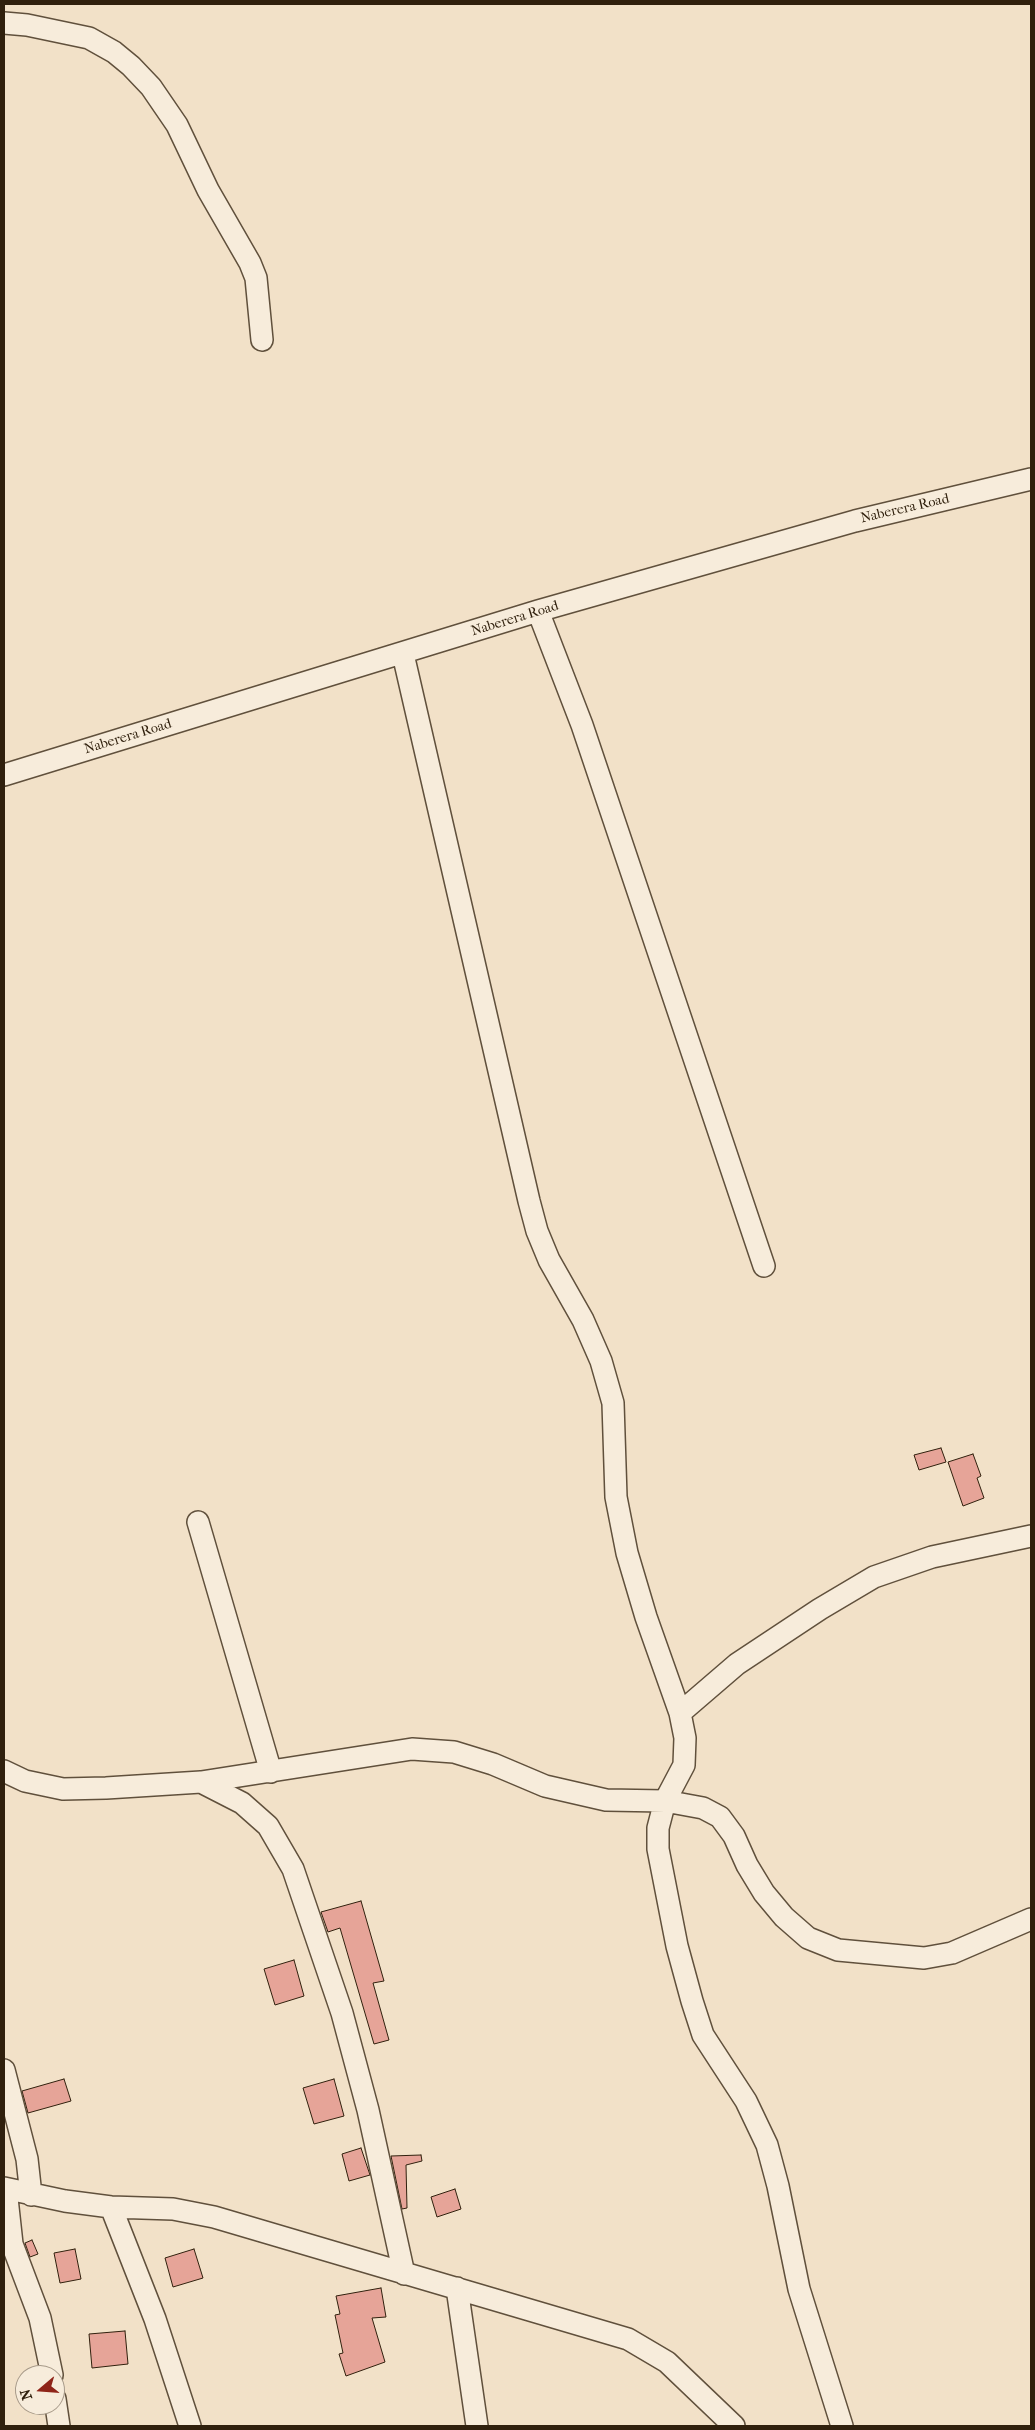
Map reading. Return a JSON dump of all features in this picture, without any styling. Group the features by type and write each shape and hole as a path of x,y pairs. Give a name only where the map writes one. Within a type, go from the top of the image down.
{"street":[{"path":"4,23 28,25 89,38 114,52 132,66 152,87 177,125 208,190 250,263 256,278 262,340"},
{"name":"Naberera Road","path":"4,775 538,611 855,521 1031,479"},
{"path":"538,611 582,725 764,1266"},
{"path":"403,654 529,1201 537,1231 549,1260 583,1320 601,1361 613,1403 616,1497 626,1553 646,1618 680,1714 685,1738 684,1765 665,1802 658,1828 658,1849 678,1946 703,2035 746,2101 767,2145 778,2186 799,2289 842,2426"},
{"path":"198,1522 271,1772"},
{"path":"680,1714 737,1664 820,1609 874,1577 932,1557 1031,1536"},
{"path":"4,1771 25,1781 63,1789 201,1782 412,1749 454,1752 493,1764 545,1786 606,1800 665,1802 703,1808 720,1817 734,1836 747,1865 764,1893 784,1917 808,1938 838,1950 924,1958 967,1947 1031,1919"},
{"path":"201,1782 242,1803 268,1826 292,1870 342,2013 368,2110 404,2274"},
{"path":"4,2070 26,2159 31,2195"},
{"path":"50,2365 40,2318 12,2244 5,2188 31,2195 112,2207 173,2209 214,2217 628,2339 667,2362 734,2426"},
{"path":"112,2207 154,2319 190,2426"},
{"path":"457,2288 477,2426"}],"building":[{"path":"941,1448 946,1462 919,1470 914,1455"},
{"path":"973,1454 981,1476 977,1478 984,1498 963,1506 948,1462"},
{"path":"361,1901 384,1981 373,1983 389,2040 374,2044 340,1928 328,1932 321,1912"},
{"path":"294,1960 304,1996 275,2005 264,1969"},
{"path":"64,2079 71,2101 28,2113 22,2091"},
{"path":"334,2079 344,2116 314,2124 303,2088"},
{"path":"361,2148 370,2175 349,2181 342,2154"},
{"path":"421,2155 422,2161 406,2165 407,2208 402,2209 391,2156"},
{"path":"455,2189 461,2209 437,2217 431,2197"},
{"path":"32,2240 38,2254 30,2257 25,2243"},
{"path":"75,2249 81,2279 60,2283 54,2253"},
{"path":"194,2249 203,2278 173,2287 165,2258"},
{"path":"381,2288 386,2317 372,2318 385,2362 346,2376 339,2354 343,2353 335,2315 340,2314 336,2296"},
{"path":"125,2331 128,2364 92,2368 89,2334"}]}
